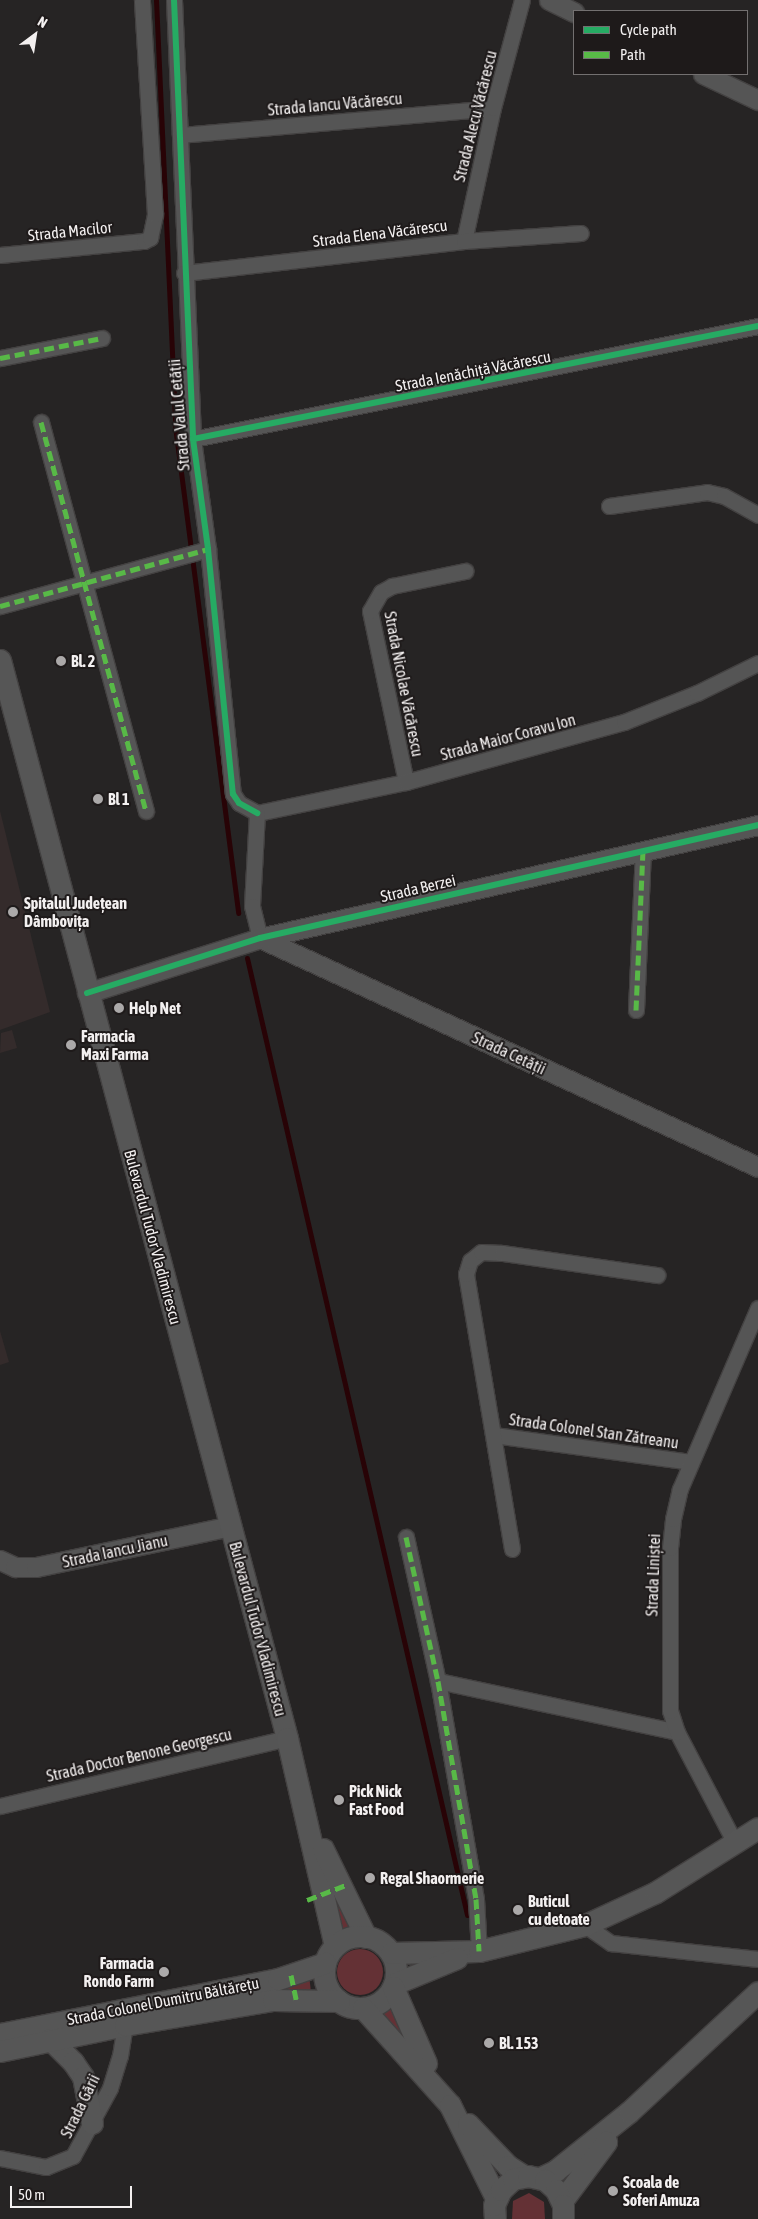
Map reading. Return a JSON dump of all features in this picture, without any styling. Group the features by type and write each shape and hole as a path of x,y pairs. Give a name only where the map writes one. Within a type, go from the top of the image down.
{"main road":[{"name":"Bulevardul Tudor Vladimirescu","path":"0,660 87,993 287,1738 306,1815 330,1954"},
{"name":"Bulevardul Tudor Vladimirescu","path":"306,1815 366,1936"},
{"path":"394,1985 477,1951 585,1925 656,1892 758,1828"},
{"path":"363,2008 381,2002 394,1985 396,1969 391,1953 381,1943 366,1936 348,1938 330,1954 327,1985 339,2001 363,2008 508,2166 553,2186 562,2210"},
{"path":"391,1953 477,1951"},
{"name":"Strada Colonel Dumitru Băltărețu","path":"0,2034 278,1979 330,1954"},
{"path":"394,1985 495,2213"},
{"path":"495,2213 506,2184 555,2171 629,2112 758,1992"},
{"name":"Strada Colonel Dumitru Băltărețu","path":"0,2051 50,2039 273,2000 339,2001"},
{"path":"50,2039 73,2062 83,2077 92,2124"},
{"path":"562,2210 629,2112"}],"street":[{"name":"Strada Macilor","path":"0,255 144,242 153,231 155,214 142,0"},
{"name":"Strada Valul Cetății","path":"174,0 184,273 193,439 208,549 233,794 238,803 257,813"},
{"name":"Strada Alecu Văcărescu","path":"464,241 494,108 522,0"},
{"path":"549,0 573,12"},
{"path":"705,75 758,100"},
{"name":"Strada Iancu Văcărescu","path":"180,134 494,108"},
{"name":"Strada Elena Văcărescu","path":"184,273 464,241 581,233"},
{"name":"Strada Ienăchiță Văcărescu","path":"193,439 758,326"},
{"path":"0,358 102,338"},
{"path":"40,422 146,811"},
{"path":"609,506 707,492 724,496 758,515"},
{"path":"0,606 208,549"},
{"name":"Strada Nicolae Văcărescu","path":"406,782 370,611 381,592 392,586 465,571"},
{"name":"Strada Maior Coravu Ion","path":"257,813 406,782 645,716 758,663"},
{"path":"257,813 252,906 260,938"},
{"name":"Strada Berzei","path":"87,993 260,938 758,825"},
{"path":"636,1010 643,852"},
{"name":"Strada Cetății","path":"260,938 758,1167"},
{"name":"Strada Colonel Stan Zătreanu","path":"512,1550 466,1274 470,1261 481,1252 658,1275"},
{"name":"Strada Liniștei","path":"735,1843 677,1732 668,1698 670,1548 672,1519 690,1462 758,1308"},
{"name":"Strada Colonel Stan Zătreanu","path":"494,1435 690,1462"},
{"name":"Strada Iancu Jianu","path":"0,1560 15,1568 36,1567 231,1526"},
{"path":"406,1537 438,1681 476,1899 477,1951"},
{"path":"438,1681 677,1732"},
{"name":"Strada Doctor Benone Georgescu","path":"0,1806 287,1738"},
{"path":"585,1925 611,1943 758,1959"},
{"name":"Strada Gării","path":"0,2158 32,2166 56,2166 76,2152 92,2124 118,2064 125,2025"}],"shaded area":[{"name":"Spitalul Județean Dâmbovița","path":"0,811 50,1012 0,1030"},
{"path":"12,1030 17,1048 0,1053 1,1033"},
{"path":"0,1331 9,1362 0,1365"},
{"path":"315,1840 355,1926 338,1931"},
{"path":"365,1949 377,1955 382,1963 382,1981 377,1989 369,1994 355,1995 343,1989 338,1981 337,1967 343,1955 351,1950"},
{"path":"309,1975 311,1992 202,2002"},
{"path":"392,2005 424,2067 376,2015"},
{"path":"529,2193 544,2202 545,2219 512,2219 513,2201"}],"waterway":[{"path":"156,0 175,426 238,913"},
{"path":"247,958 467,1915"}],"marked path":[{"path":"0,358 102,338"},
{"path":"41,422 146,811"},
{"path":"0,606 208,549"},
{"path":"636,1010 643,852"},
{"path":"406,1537 438,1681 476,1899 479,1951"},
{"path":"307,1900 346,1885"},
{"path":"291,1975 296,1999"}],"cycle path":[{"path":"174,0 193,439 208,549 233,794 239,803 257,813"},
{"path":"193,439 758,326"},
{"path":"87,993 260,938 758,825"}],"place":[{"name":"Bl. 2","path":"61,661"},
{"name":"Bl 1","path":"98,799"},
{"name":"Spitalul Județean Dâmbovița","path":"13,912"},
{"name":"Help Net","path":"119,1008"},
{"name":"Farmacia Maxi Farma","path":"71,1045"},
{"name":"Pick Nick Fast Food","path":"339,1800"},
{"name":"Regal Shaormerie","path":"370,1878"},
{"name":"Buticul cu detoate","path":"518,1910"},
{"name":"Farmacia Rondo Farm","path":"164,1972"},
{"name":"Bl. 153","path":"489,2043"},
{"name":"Scoala de Soferi Amuza","path":"613,2191"}]}
